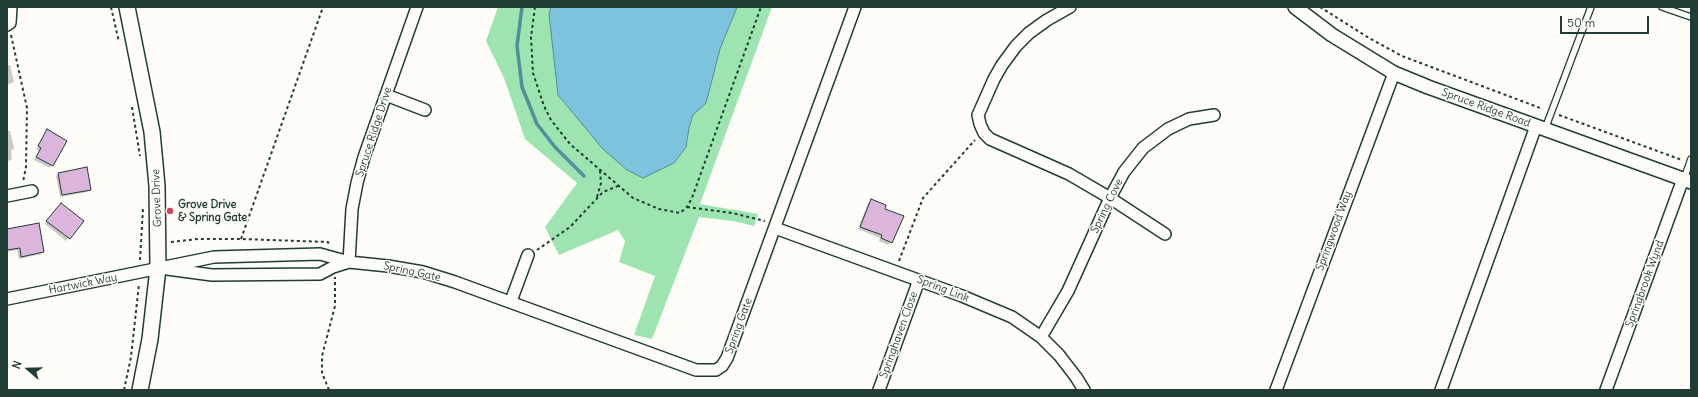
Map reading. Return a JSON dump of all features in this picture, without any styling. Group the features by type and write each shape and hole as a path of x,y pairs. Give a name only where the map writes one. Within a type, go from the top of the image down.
{"main road":[{"name":"Grove Drive","path":"127,7 152,132 157,186 158,268 150,339 140,390"}],"street":[{"path":"8,24 10,23 11,7"},
{"name":"Spruce Ridge Drive","path":"349,262 351,216 357,183 417,7"},
{"name":"Spring Gate","path":"158,268 214,257 320,254 332,261 388,266 423,272 511,301 696,370 716,370 722,366 727,358 855,7"},
{"path":"1070,7 1047,20 1029,33 1002,65 978,115 980,124 984,133 990,139 1034,157 1069,174 1110,198 1165,234"},
{"name":"Spruce Ridge Road","path":"1295,7 1332,35 1394,73 1428,87 1687,180"},
{"name":"Springwood Way","path":"1276,390 1394,73"},
{"path":"386,95 425,110"},
{"name":"Spring Cove","path":"1041,337 1068,291 1110,198 1124,172 1143,148 1168,129 1189,119 1214,115"},
{"path":"1441,390 1541,128"},
{"name":"Springbrook Wynd","path":"1606,390 1687,180"},
{"path":"7,196 27,192"},
{"name":"Spring Link","path":"775,228 919,280 1012,317 1041,337 1076,377 1084,390"},
{"path":"511,301 528,255"},
{"path":"158,268 212,275 320,274 332,261"},
{"name":"Hartwick Way","path":"7,298 139,273 158,268"},
{"name":"Springhaven Close","path":"879,390 919,280"}],"lane":[{"path":"1541,128 1552,112 1591,7"},
{"path":"1662,7 1691,17"},
{"path":"1687,180 1690,161"}],"path":[{"path":"111,7 120,44"},
{"path":"241,239 323,7"},
{"path":"535,7 531,37 533,73 544,106 551,120 570,144 633,198 659,209 680,213 687,208 761,7"},
{"path":"1320,7 1364,35 1402,56 1552,112 1690,161"},
{"path":"8,24 28,108 26,166 27,192"},
{"path":"132,103 140,160"},
{"path":"895,271 923,198 966,149 984,133"},
{"path":"595,200 600,191 600,170"},
{"path":"528,255 552,241 570,227 603,192 618,186"},
{"path":"124,390 131,357 142,241 143,204"},
{"path":"687,208 748,216 766,222 775,228"},
{"path":"142,241 182,242 198,239 241,239 328,242 336,283 335,306 322,356 322,373 329,390"}],"green space":[{"path":"498,7 772,7 700,204 758,214 754,226 733,221 699,217 652,339 634,335 655,276 619,262 625,241 618,230 559,255 545,227 577,183 525,139 504,78 486,41"}],"water":[{"path":"551,7 737,7 720,49 706,103 693,115 686,147 674,163 643,178 627,170 603,149 558,95 549,14"}],"building":[{"path":"47,129 67,141 53,166 36,157 41,148 38,146"},
{"path":"87,167 91,190 62,195 58,173"},
{"path":"871,199 886,205 885,209 904,216 892,243 881,238 882,235 860,227"},
{"path":"61,203 84,221 70,239 46,221"},
{"path":"39,223 44,252 21,257 20,248 7,250 7,229"}],"waterway":[{"path":"522,7 517,46 522,87 537,124 555,147 584,176"}],"place":[{"name":"Grove Drive & Spring Gate","path":"170,211"}]}
